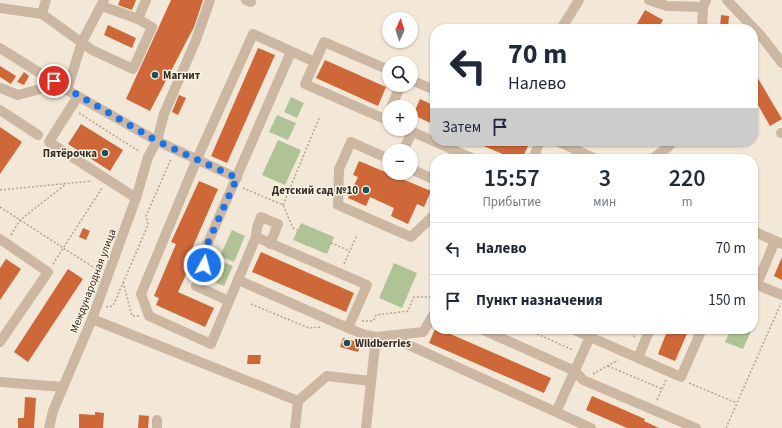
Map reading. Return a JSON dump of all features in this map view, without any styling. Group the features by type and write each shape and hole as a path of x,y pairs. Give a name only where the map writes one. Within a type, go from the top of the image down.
{"street":[{"path":"42,14 46,0"},
{"path":"138,19 146,0"},
{"name":"Международная улица","path":"49,428 53,411 96,309 136,198 148,157 157,141 164,114 196,40 210,0"},
{"path":"563,24 579,0"},
{"path":"649,0 666,6 704,3 702,24"},
{"path":"727,0 750,24"},
{"path":"0,8 42,14 82,42 92,50 133,69 152,27 103,3 82,42 67,90"},
{"path":"758,33 782,63"},
{"path":"270,244 278,224 261,217 257,228 256,238 211,344 149,316 141,294 197,159 253,34 315,62"},
{"path":"382,67 324,42 305,84 382,115"},
{"path":"0,48 67,90 157,141 197,159 236,181"},
{"path":"229,301 196,286 204,265 206,247 291,52"},
{"path":"418,83 430,88"},
{"path":"0,88 18,95 44,88 67,90"},
{"path":"78,96 49,142 136,198"},
{"path":"0,110 38,135"},
{"path":"418,134 430,139"},
{"path":"382,157 351,142 339,170 338,205 411,237 430,219"},
{"path":"445,146 463,154"},
{"path":"568,146 585,154"},
{"path":"659,154 669,146"},
{"path":"418,172 430,178"},
{"path":"758,233 779,242 758,279"},
{"path":"256,238 367,285 350,325"},
{"path":"0,252 3,241 48,272 0,342"},
{"path":"238,280 350,325 365,335 376,337 423,332 430,320"},
{"path":"758,285 782,296"},
{"path":"92,319 298,401"},
{"path":"492,334 575,371 582,380 696,428"},
{"path":"583,334 681,377 700,334"},
{"path":"633,356 647,334"},
{"path":"388,336 591,428"},
{"path":"366,428 376,337"},
{"path":"556,412 590,337"},
{"path":"295,428 298,401 327,376 371,381"},
{"path":"0,382 64,387"}],"path":[{"path":"70,108 148,157"},
{"path":"283,205 320,116"},
{"path":"96,309 113,306 148,225 146,216 175,150"},
{"path":"0,190 107,179"},
{"path":"48,272 107,179"},
{"path":"236,181 283,205 293,228 298,230"},
{"path":"3,241 20,220 66,184"},
{"path":"0,207 107,277"},
{"path":"340,273 357,235"},
{"path":"331,243 350,251"},
{"path":"123,282 132,316 149,316"},
{"path":"350,325 373,321 376,315 408,311 414,297 430,297"},
{"path":"726,428 782,302"},
{"path":"251,304 309,328 325,326"},
{"path":"537,334 582,354"},
{"path":"633,334 638,342"},
{"path":"582,380 608,366 633,356"},
{"path":"608,366 662,389"},
{"path":"652,409 670,372"},
{"path":"681,377 686,381 737,403"}],"green space":[{"path":"291,97 304,103 297,118 284,112"},
{"path":"277,115 296,123 288,140 269,132"},
{"path":"278,140 301,150 285,185 262,175"},
{"path":"301,223 334,237 327,254 293,240"},
{"path":"232,230 245,236 234,262 220,256"},
{"path":"218,260 233,266 224,286 210,280"},
{"path":"394,263 417,273 402,308 379,298"},
{"path":"729,334 750,334 743,349 725,342"}],"building":[{"path":"120,0 136,0 132,10 118,5"},
{"path":"171,0 203,0 194,27 150,111 126,99"},
{"path":"645,10 663,20 661,24 637,24"},
{"path":"721,15 729,16 728,24 720,24"},
{"path":"108,25 136,38 132,48 104,35"},
{"path":"258,48 275,55 227,163 211,156"},
{"path":"325,60 382,85 382,92 384,92 378,106 316,78"},
{"path":"0,66 16,76 11,84 0,77"},
{"path":"24,72 29,76 24,85 17,82"},
{"path":"758,78 782,119 770,126 758,105"},
{"path":"179,95 186,98 178,115 172,112"},
{"path":"420,99 430,104 430,123 418,117 418,104"},
{"path":"81,124 123,150 110,171 68,144"},
{"path":"0,127 22,142 0,174"},
{"path":"484,146 528,146 524,154 502,154"},
{"path":"359,161 382,171 382,180 405,180 430,191 430,193 424,207 417,204 408,224 391,216 394,208 370,197 366,206 348,198 358,177 353,175"},
{"path":"199,181 218,189 191,251 196,253 178,292 214,308 205,327 156,305 159,298 154,296 176,244 171,242"},
{"path":"83,228 90,231 86,240 79,237"},
{"path":"261,252 354,293 346,312 252,272"},
{"path":"782,257 782,280 774,276"},
{"path":"6,259 21,269 0,300 0,268"},
{"path":"68,269 83,279 28,362 14,352"},
{"path":"433,334 450,334 551,378 544,393 429,343"},
{"path":"666,334 687,334 675,361 658,354"},
{"path":"343,338 361,343 358,352 340,347"},
{"path":"248,355 261,355 260,364 247,364"},
{"path":"592,396 645,419 644,421 659,428 627,428 586,410"},
{"path":"25,397 36,398 34,428 18,428 18,418 24,418"},
{"path":"95,412 104,413 103,428 79,428 79,414 95,415"},
{"path":"139,415 149,416 148,428 138,428"}],"place":[{"name":"Магнит","path":"155,75"},
{"name":"Пятёрочка","path":"105,153"},
{"name":"Детский сад №10","path":"366,190"},
{"name":"Wildberries","path":"347,343"}],"route":[{"path":"54,81 67,90 157,141 237,178 206,247 204,265"}]}
